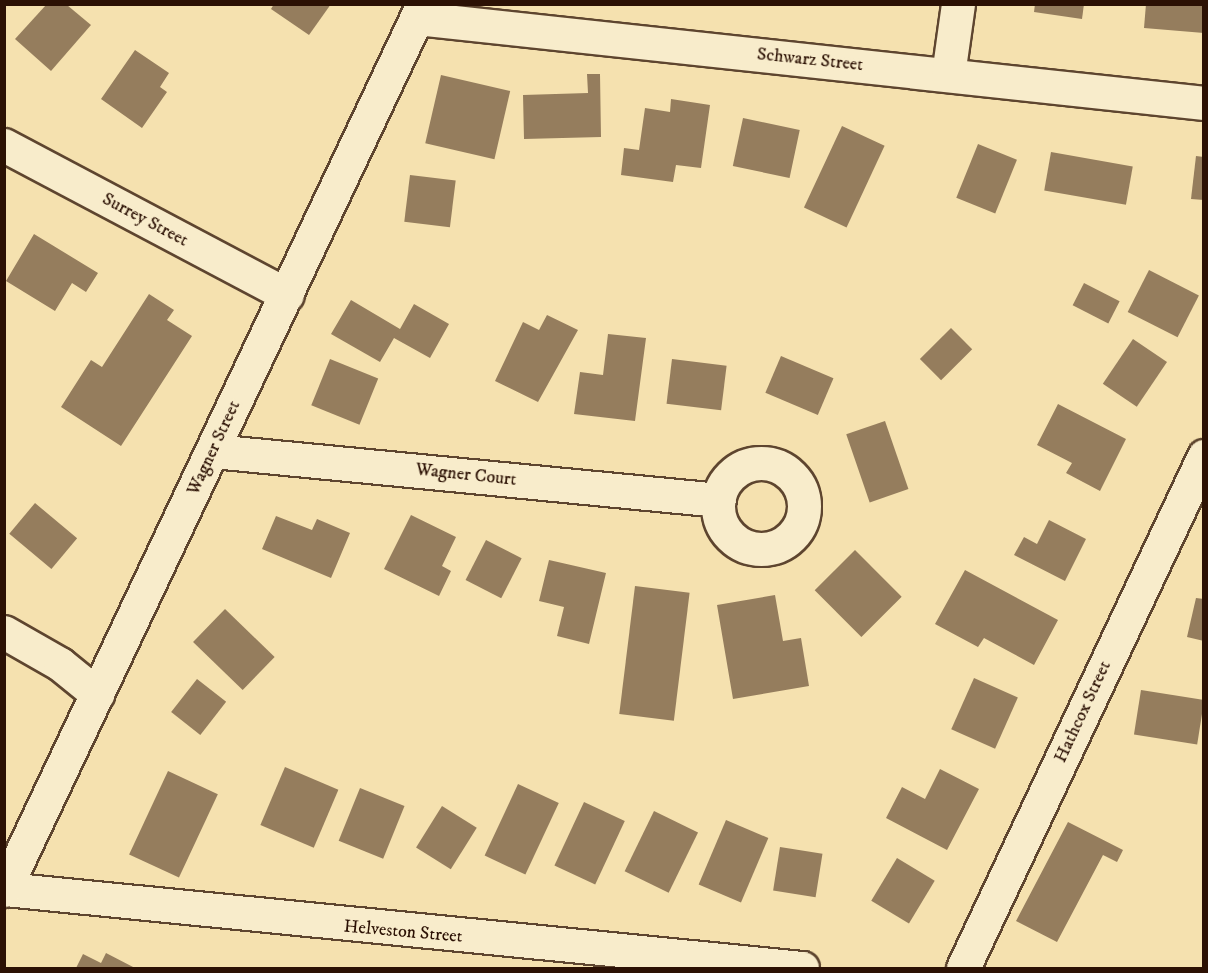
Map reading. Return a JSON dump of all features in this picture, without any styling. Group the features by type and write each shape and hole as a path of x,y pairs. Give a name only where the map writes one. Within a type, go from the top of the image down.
{"street":[{"path":"948,75 958,4"},
{"name":"Schwarz Street","path":"420,11 948,75 1203,103"},
{"name":"Wagner Street","path":"5,890 420,11"},
{"name":"Surrey Street","path":"4,145 286,295"},
{"name":"Wagner Court","path":"213,451 719,500"},
{"name":"Hathcox Street","path":"963,969 1203,456"},
{"path":"4,632 60,664 98,694"},
{"name":"Helveston Street","path":"5,890 802,969"}],"building":[{"path":"274,4 331,4 309,35 271,9"},
{"path":"1035,4 1084,4 1082,19 1034,12"},
{"path":"1146,4 1204,4 1204,33 1144,28"},
{"path":"46,5 67,5 91,25 51,71 15,39"},
{"path":"135,50 169,73 160,87 167,92 142,128 101,99"},
{"path":"587,74 600,74 601,137 524,139 523,95 588,93"},
{"path":"441,75 510,91 494,159 425,143"},
{"path":"671,99 710,105 701,168 676,165 673,182 621,175 624,148 639,150 645,108 670,112"},
{"path":"743,118 800,130 790,178 733,166"},
{"path":"842,126 885,146 847,227 804,208"},
{"path":"978,144 1017,160 995,214 956,198"},
{"path":"1051,152 1133,166 1126,205 1044,190"},
{"path":"1196,156 1204,157 1204,200 1191,199"},
{"path":"410,175 456,181 450,227 404,222"},
{"path":"34,234 98,273 86,292 72,283 55,311 6,281"},
{"path":"1149,270 1199,295 1178,337 1128,312"},
{"path":"1084,283 1120,301 1108,323 1073,305"},
{"path":"149,294 174,310 167,320 192,336 121,446 61,407 91,360 102,367"},
{"path":"351,300 400,329 414,304 449,324 430,358 394,338 380,362 331,334"},
{"path":"547,315 578,330 538,402 495,381 523,322 539,330"},
{"path":"951,328 972,349 941,380 920,359"},
{"path":"608,334 646,338 635,421 574,414 580,372 603,375"},
{"path":"1133,339 1167,362 1137,407 1103,384"},
{"path":"781,356 833,378 818,415 765,393"},
{"path":"330,359 378,378 359,425 311,405"},
{"path":"672,359 727,366 721,410 667,404"},
{"path":"1058,404 1126,439 1100,491 1066,473 1072,463 1037,445"},
{"path":"885,421 908,489 870,502 846,434"},
{"path":"35,503 77,538 51,569 9,534"},
{"path":"411,515 456,537 442,566 451,571 439,596 384,569"},
{"path":"276,516 312,530 317,519 350,533 331,578 262,549"},
{"path":"1049,520 1086,539 1065,581 1014,555 1024,537 1037,544"},
{"path":"486,540 522,558 501,598 466,580"},
{"path":"855,550 902,597 861,637 815,590"},
{"path":"549,560 606,573 589,644 557,636 564,607 539,601"},
{"path":"965,570 1058,620 1034,665 984,638 978,647 935,624"},
{"path":"635,586 690,593 674,721 619,714"},
{"path":"775,595 783,641 801,638 809,686 733,699 717,605"},
{"path":"1196,598 1204,599 1204,641 1187,637"},
{"path":"225,609 275,657 243,690 193,642"},
{"path":"974,678 1018,698 995,749 951,729"},
{"path":"197,679 226,702 200,735 171,712"},
{"path":"1141,690 1204,700 1197,744 1134,734"},
{"path":"285,767 338,790 314,848 260,825"},
{"path":"940,769 979,789 947,850 886,818 902,787 925,799"},
{"path":"168,771 218,794 179,878 129,854"},
{"path":"518,784 559,803 525,875 485,856"},
{"path":"360,788 405,806 383,859 339,841"},
{"path":"584,802 625,821 595,884 554,865"},
{"path":"442,806 477,828 451,869 416,848"},
{"path":"654,811 698,832 669,893 625,871"},
{"path":"726,820 768,838 741,902 699,884"},
{"path":"1068,822 1123,850 1117,862 1103,855 1057,942 1016,921"},
{"path":"780,847 822,854 816,897 773,890"},
{"path":"897,858 935,881 909,924 871,901"},
{"path":"106,953 135,968 76,968 83,954 101,963"}]}
